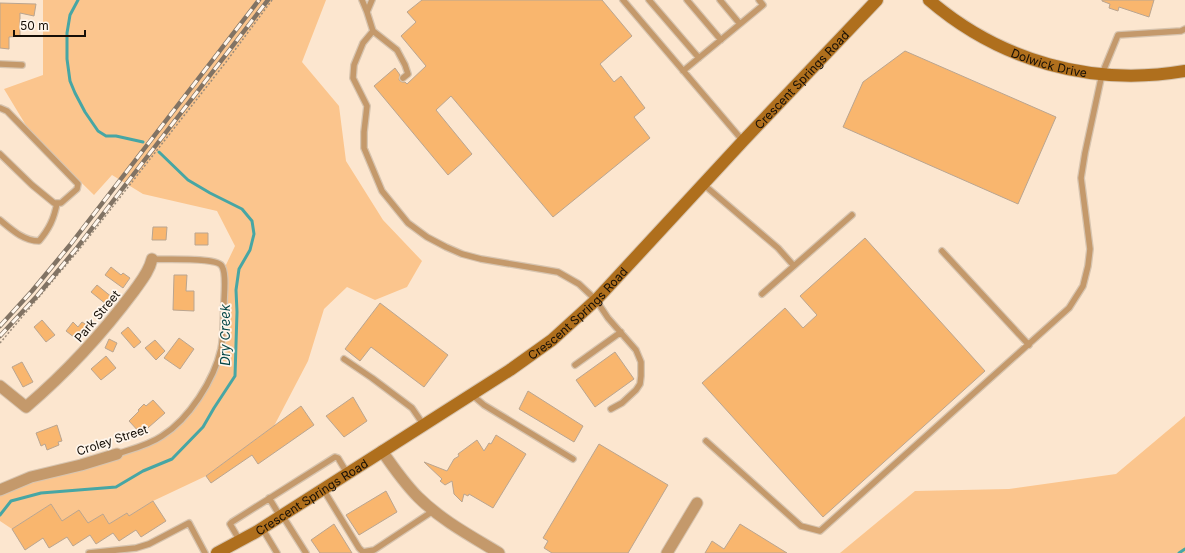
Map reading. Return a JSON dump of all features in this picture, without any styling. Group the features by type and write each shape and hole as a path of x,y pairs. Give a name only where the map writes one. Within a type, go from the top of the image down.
{"main road":[{"name":"Crescent Springs Road","path":"217,553 262,528 510,370 546,344 596,300 743,141 877,0"},
{"name":"Dolwick Drive","path":"929,0 972,31 998,46 1046,64 1069,70 1120,76 1165,75 1185,71"}],"street":[{"name":"Park Street","path":"0,386 26,407 51,386 98,336 122,308 144,278 152,260"},
{"path":"382,451 418,498 462,531 499,553"},
{"name":"Croley Street","path":"0,490 31,477 81,465 117,454"},
{"path":"666,553 697,503"}],"lane":[{"path":"362,0 373,31 397,50 405,65 408,74 403,78"},
{"path":"367,12 372,0"},
{"path":"623,0 743,141"},
{"path":"649,0 699,58"},
{"path":"687,0 721,40"},
{"path":"720,0 740,24"},
{"path":"683,71 763,5 759,0"},
{"path":"706,441 801,526 820,530 1069,308 1083,286 1090,249 1081,178 1085,153 1102,74 1118,35 1181,31 1185,29"},
{"path":"373,31 363,43 354,65 353,78 366,106 364,148 382,191 408,223 427,237 446,247 481,260 558,272 579,284 596,300 636,350 641,362 640,384 636,390 622,403 611,409"},
{"path":"0,64 22,65"},
{"path":"0,108 7,111 78,184 77,189 61,203 54,203 32,185 0,154"},
{"path":"703,184 778,248 794,266"},
{"path":"0,220 16,233 31,241 39,241 48,230 54,217 57,203"},
{"path":"762,294 852,215"},
{"path":"942,251 1029,344"},
{"name":"Park Street","path":"152,260 210,260 221,264"},
{"name":"Croley Street","path":"117,454 142,446 163,436 184,416 194,404 208,382 217,363 223,336 225,280 224,269 221,264"},
{"path":"575,365 621,332"},
{"path":"344,359 412,408 424,424"},
{"path":"471,394 484,405 573,459"},
{"path":"240,541 230,524 269,498 334,457 338,458 347,473"},
{"path":"323,489 359,548 363,552 374,550 433,510"},
{"path":"269,498 306,553"},
{"path":"89,553 136,548 149,544 189,523 205,553"},
{"path":"262,528 277,553"}],"path":[{"path":"0,342 78,251 174,129 272,0"}],"shaded area":[{"path":"43,0 326,0 302,62 339,106 346,161 383,220 422,261 407,287 375,300 347,287 324,309 308,361 274,426 206,476 153,501 129,516 127,513 109,524 103,514 88,523 62,521 51,504 12,529 0,521 0,490 142,446 179,422 204,389 221,349 224,269 235,246 217,211 143,194 112,175 94,195 30,132 4,89 43,75"},
{"path":"1185,416 1185,553 840,553 915,491 1009,489 1116,474"}],"building":[{"path":"422,0 602,0 632,36 600,64 614,82 621,76 645,108 634,117 650,138 553,217 451,96 436,110 472,154 448,175 374,86 395,68 400,75 399,80 407,84 426,66 401,36 416,22 407,12"},
{"path":"1102,0 1154,0 1149,17 1119,7 1118,11 1109,8 1110,4"},
{"path":"0,3 36,4 34,16 20,13 20,36 9,37 9,49 0,48"},
{"path":"905,51 1056,117 1018,204 843,127 863,82"},
{"path":"153,227 167,227 166,240 152,240"},
{"path":"195,233 208,233 208,245 195,245"},
{"path":"865,238 985,371 823,517 702,383 785,308 803,328 817,315 800,296"},
{"path":"111,267 121,275 123,273 130,278 123,288 105,275"},
{"path":"174,275 187,275 186,291 194,291 194,311 173,310"},
{"path":"97,285 113,298 107,305 91,292"},
{"path":"380,303 448,355 424,387 371,347 360,361 345,349"},
{"path":"42,320 55,335 46,342 34,327"},
{"path":"73,322 78,327 82,322 90,327 79,341 66,331"},
{"path":"128,327 141,342 134,348 121,333"},
{"path":"179,338 194,349 180,369 164,358"},
{"path":"109,339 117,343 113,352 105,348"},
{"path":"155,340 165,351 156,360 145,348"},
{"path":"615,352 634,379 595,407 576,380"},
{"path":"106,356 116,368 101,380 91,369"},
{"path":"22,362 33,382 23,387 12,367"},
{"path":"528,391 583,426 574,442 519,409"},
{"path":"353,397 367,421 344,437 326,416"},
{"path":"153,400 165,413 141,434 129,421 144,404 146,406"},
{"path":"301,406 314,425 258,464 252,455 211,483 206,476"},
{"path":"57,425 62,441 58,442 59,445 47,450 45,444 41,446 36,433"},
{"path":"496,435 526,454 493,508 469,494 468,496 464,494 462,502 454,494 452,481 445,485 440,481 442,479 424,462 447,471 454,459 459,456 458,454 477,440 484,451 489,443 491,444"},
{"path":"599,444 668,485 628,553 552,553 544,548 548,541 543,538"},
{"path":"386,491 397,512 359,535 346,515"},
{"path":"153,501 166,521 141,537 136,530 119,541 113,533 96,544 90,535 73,546 67,537 49,548 43,538 25,550 12,529 51,504 62,521 79,510 88,523 103,514 109,524 127,513 129,516"},
{"path":"334,524 352,553 320,553 311,540"},
{"path":"740,524 787,553 705,553 712,541 724,549"}],"waterway":[{"name":"Dry Creek","path":"78,0 70,15 67,33 67,59 70,81 75,93 85,112 98,131 106,136 116,136 143,142"},
{"name":"Dry Creek","path":"0,515 11,501 41,493 116,487 143,471 172,459 203,427 235,376 237,312 236,290 239,269 250,250 254,234 252,221 242,209 188,180 159,152"},
{"name":"Dry Creek","path":"1179,553 1185,549"}],"railway":[{"path":"0,326 32,291 70,245 259,0"},
{"path":"0,336 37,296 76,249 268,0"}]}
